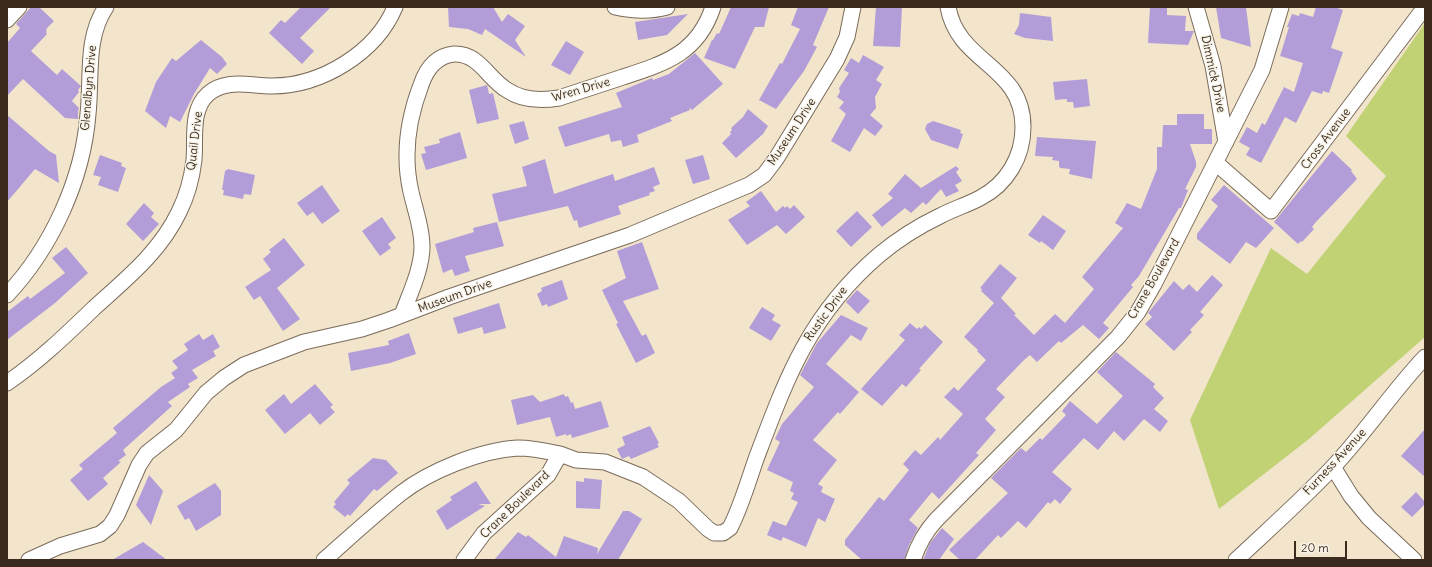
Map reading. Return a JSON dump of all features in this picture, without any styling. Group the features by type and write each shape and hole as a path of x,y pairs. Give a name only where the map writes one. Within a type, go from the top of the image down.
{"street":[{"path":"7,20 19,7"},
{"name":"Glenalbyn Drive","path":"7,295 37,256 54,227 70,191 82,154 88,115 91,52 96,29 106,7"},
{"name":"Quail Drive","path":"7,383 55,345 150,257 166,235 180,211 189,185 194,161 196,117 200,105 207,95 217,88 231,84 273,86 297,83 321,76 343,65 364,49 381,31 395,7"},
{"path":"615,7 632,11 652,11 667,7"},
{"name":"Wren Drive","path":"402,315 420,263 422,246 420,224 411,191 407,161 408,132 414,102 425,73 432,64 447,56 464,55 475,60 494,81 507,91 525,99 542,101 559,98 663,64 682,53 697,38 709,20 713,7"},
{"name":"Museum Drive","path":"29,560 60,546 100,534 110,526 117,515 139,465 147,453 176,430 206,393 224,378 244,365 304,342 362,329 630,235 749,185 764,175 776,160 837,59 847,37 853,7"},
{"name":"Rustic Drive","path":"560,454 576,460 605,462 622,468 663,490 714,533 723,533 730,528 782,391 801,350 829,307 863,270 898,241 932,220 980,198 994,189 1009,174 1019,155 1023,125 1021,111 1016,95 1001,74 974,54 963,42 953,25 948,7"},
{"name":"Dimmick Drive","path":"1196,7 1213,66 1226,142"},
{"name":"Crane Boulevard","path":"914,560 917,548 928,529 936,520 1123,331 1138,312 1216,163 1262,70 1281,7"},
{"name":"Cross Avenue","path":"1216,163 1271,212 1425,7"},
{"name":"Furness Avenue","path":"1236,560 1333,467 1380,412 1407,376 1425,357"},
{"name":"Crane Boulevard","path":"324,560 401,493 430,476 458,463 488,453 517,448 538,449 560,454 548,475 484,533 464,560"},
{"path":"1333,467 1351,496 1369,518 1414,560"}],"green space":[{"path":"1425,23 1425,337 1309,439 1219,509 1190,420 1271,248 1307,274 1386,176 1346,136"}],"building":[{"path":"31,7 39,7 54,21 47,28 47,34 31,51 57,75 62,69 81,86 78,90 79,92 72,101 79,108 78,119 65,118 23,79 7,96 7,43 20,28 16,24"},
{"path":"301,7 331,7 300,38 314,51 302,64 269,33 281,20 285,23"},
{"path":"448,7 493,7 502,22 508,14 525,26 515,40 526,57 485,29 482,35 468,29 449,27"},
{"path":"731,7 769,7 764,27 755,27 735,69 704,58 712,40 717,33 719,34"},
{"path":"798,7 829,7 813,45 817,47 804,71 776,109 759,100 780,63 782,64 800,29 791,25"},
{"path":"876,7 902,7 900,47 873,46"},
{"path":"1150,7 1167,7 1167,15 1186,16 1185,31 1194,31 1188,45 1148,43"},
{"path":"1216,7 1246,7 1251,47 1221,38"},
{"path":"1316,7 1334,7 1343,10 1331,48 1343,52 1329,93 1323,91 1322,94 1312,91 1296,123 1285,117 1261,163 1246,155 1250,148 1239,142 1247,127 1257,133 1262,123 1265,125 1284,87 1294,92 1303,63 1280,56 1289,27 1287,27 1292,14 1299,16 1300,13 1313,17"},
{"path":"1020,13 1051,17 1053,41 1025,38 1014,34 1019,25"},
{"path":"688,14 667,35 638,40 635,22"},
{"path":"201,40 222,57 227,64 217,74 210,68 194,94 180,122 170,116 166,128 145,111 156,82 172,58 176,61"},
{"path":"566,41 584,52 570,75 551,65"},
{"path":"695,53 723,84 692,110 689,107 690,110 670,118 672,121 637,135 639,142 623,147 621,140 611,142 609,134 565,147 558,127 622,107 616,93 652,78 653,80 669,74"},
{"path":"863,55 884,67 876,80 882,84 875,97 876,108 870,115 883,126 875,136 864,128 850,152 831,141 846,114 839,108 844,102 837,97 840,92 839,88 849,73 844,70 851,58 859,63"},
{"path":"1087,79 1090,106 1074,108 1073,102 1067,102 1067,99 1055,100 1053,82"},
{"path":"487,85 489,94 493,93 499,119 477,124 469,90"},
{"path":"748,109 768,126 763,134 736,158 722,143 731,134 731,128 743,117"},
{"path":"1177,114 1204,114 1204,129 1212,129 1212,144 1190,144 1196,162 1196,167 1185,189 1188,190 1181,208 1179,208 1139,276 1131,285 1133,287 1103,323 1109,328 1099,339 1083,325 1061,343 1059,341 1037,362 1030,355 1024,360 996,389 1005,397 985,419 996,430 976,453 979,455 939,499 932,492 909,520 918,528 909,545 904,560 862,560 845,545 845,540 879,497 884,501 909,470 903,464 915,450 921,455 938,437 940,440 963,414 944,397 954,387 958,391 986,360 964,337 994,303 981,291 982,289 980,288 1000,264 1017,278 1001,298 1016,314 1014,315 1034,335 1055,314 1065,323 1094,289 1082,277 1123,228 1115,223 1127,203 1141,209 1157,169 1157,147 1162,147 1163,125 1177,125"},
{"path":"7,115 49,151 56,155 59,183 35,169 7,202"},
{"path":"524,121 529,139 515,144 509,125"},
{"path":"933,121 961,130 960,133 963,134 958,149 931,140 925,129 927,124"},
{"path":"460,132 467,158 426,170 421,154 426,153 424,147 440,143 439,139"},
{"path":"1037,137 1096,141 1092,179 1069,174 1070,169 1060,168 1059,161 1052,160 1053,157 1035,156"},
{"path":"1332,151 1352,170 1351,171 1357,179 1315,223 1312,227 1314,229 1302,242 1301,241 1298,244 1274,222"},
{"path":"100,155 122,163 121,166 126,168 118,192 98,185 101,177 93,175"},
{"path":"703,155 710,179 693,184 685,160"},
{"path":"545,159 554,194 613,174 615,181 654,167 660,184 653,187 655,191 649,193 650,195 618,206 621,214 579,228 577,220 574,221 568,206 499,222 492,194 527,186 522,167"},
{"path":"956,166 959,169 956,172 962,181 955,185 959,191 946,197 941,189 926,205 923,202 911,213 905,208 882,227 872,215 893,198 888,194 905,174 921,188"},
{"path":"228,169 255,175 251,195 244,194 243,199 223,195 224,190 222,190 225,171"},
{"path":"322,185 340,211 322,224 313,212 307,216 297,203"},
{"path":"1224,185 1274,228 1256,248 1246,242 1230,264 1197,239 1197,234 1218,206 1211,200"},
{"path":"761,191 776,212 783,206 785,208 787,206 790,209 794,205 805,217 786,234 777,225 747,245 728,220 750,206 746,202"},
{"path":"144,203 154,213 151,217 159,224 143,241 126,224"},
{"path":"857,211 872,227 851,247 836,231"},
{"path":"1043,215 1066,231 1053,250 1041,241 1040,243 1028,235"},
{"path":"382,217 396,238 388,244 391,248 380,256 362,231"},
{"path":"497,222 504,246 465,256 470,271 455,276 452,269 443,273 435,244 474,232 473,228"},
{"path":"284,238 305,265 277,288 300,319 283,331 260,296 254,300 245,287 271,270 263,259 271,252 269,250"},
{"path":"642,242 659,289 623,301 642,336 646,334 655,353 636,363 616,324 618,323 602,290 626,278 617,251"},
{"path":"66,247 88,273 55,303 7,340 7,312 28,296 30,299 65,273 52,258"},
{"path":"1212,275 1223,285 1200,312 1204,315 1190,330 1192,332 1174,351 1145,324 1152,317 1148,313 1174,281 1183,290 1189,284 1197,292"},
{"path":"562,280 568,299 548,307 547,304 542,306 537,294 542,291 541,288"},
{"path":"857,290 870,301 858,314 846,302"},
{"path":"499,303 506,328 484,334 482,327 458,334 453,318"},
{"path":"762,307 775,315 772,320 781,325 771,341 749,328"},
{"path":"841,315 868,328 861,341 851,335 826,364 859,392 840,414 838,412 813,440 837,460 818,484 823,487 821,492 835,499 825,522 818,518 806,547 783,537 781,541 767,535 773,521 786,526 798,502 791,499 794,493 790,491 793,482 767,470 780,442 775,439 782,424 814,387 800,375 817,343"},
{"path":"910,323 917,329 919,327 921,329 925,325 943,342 919,369 921,370 906,387 902,384 882,406 861,389 905,340 899,335"},
{"path":"409,333 416,354 390,363 351,371 348,353 389,345 388,341"},
{"path":"199,334 203,340 213,334 220,347 213,351 216,356 192,370 198,378 188,384 190,387 168,402 172,406 123,450 126,455 118,461 121,462 103,478 108,484 88,501 70,480 83,469 79,465 117,433 113,428 161,387 175,378 171,373 178,368 172,361 188,350 184,344"},
{"path":"1116,352 1155,384 1153,387 1164,398 1154,409 1168,421 1160,432 1144,419 1124,441 1114,431 1098,450 1084,438 1052,472 1072,489 1060,504 1055,499 1050,504 1048,502 1026,528 1018,521 1001,538 998,535 975,560 960,560 949,550 1008,493 991,478 1021,448 1026,452 1040,438 1042,440 1066,415 1062,411 1070,401 1097,424 1123,396 1097,372"},
{"path":"315,384 333,405 330,407 335,412 320,425 310,413 285,434 265,410 284,394 291,404"},
{"path":"564,394 565,397 568,396 571,403 573,402 575,409 601,401 609,427 572,438 571,434 556,437 550,417 517,425 511,400 533,395 540,402"},
{"path":"650,426 659,443 657,444 659,447 631,459 629,456 622,459 617,449 625,445 622,437"},
{"path":"1425,429 1425,477 1401,456"},
{"path":"373,458 386,460 398,473 377,491 374,489 350,516 348,514 345,517 333,507 336,504 334,502 350,483 347,480"},
{"path":"149,475 163,491 151,525 136,505"},
{"path":"584,478 602,480 600,509 576,508 576,481 584,482"},
{"path":"476,481 491,504 478,504 485,506 447,530 436,511 452,500 450,497"},
{"path":"215,483 221,491 221,515 196,531 189,518 185,520 177,506"},
{"path":"1416,492 1425,504 1412,517 1401,507"},
{"path":"623,511 629,511 642,519 618,560 494,560 518,532 526,537 528,535 556,557 564,536 598,548 597,554"},
{"path":"942,528 954,539 939,560 923,560 930,543"},
{"path":"143,542 167,560 112,560"}]}
